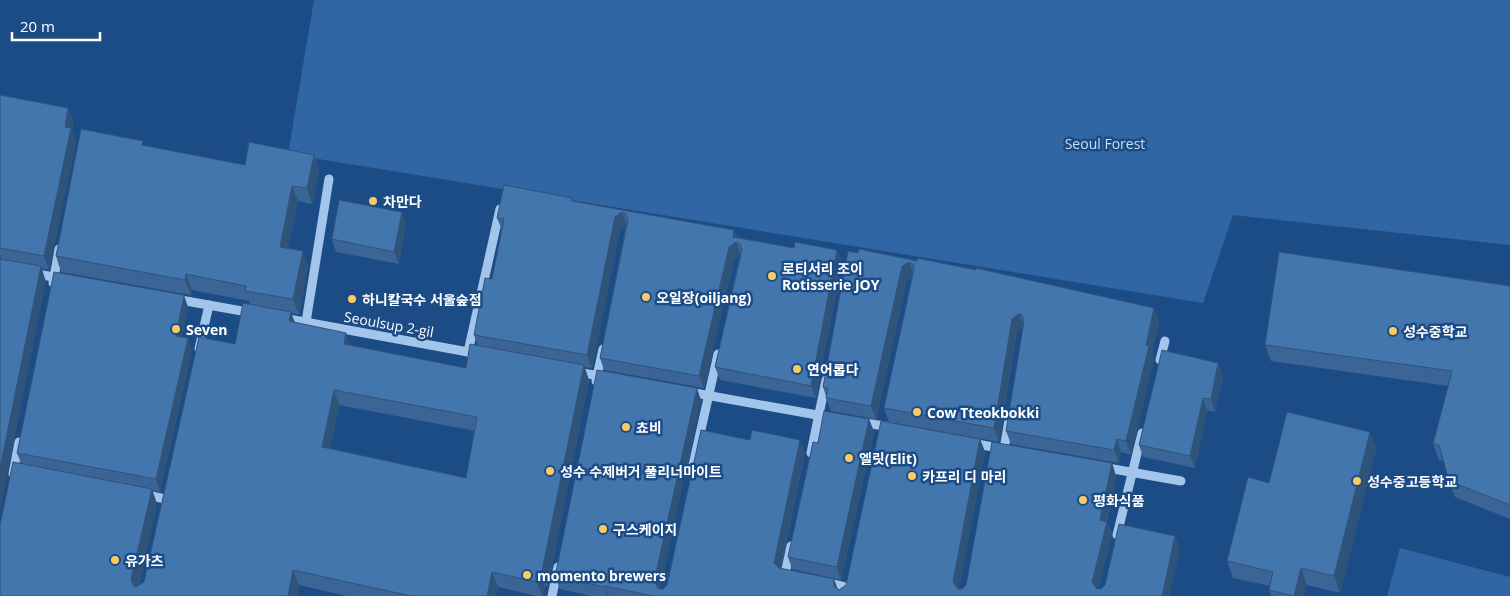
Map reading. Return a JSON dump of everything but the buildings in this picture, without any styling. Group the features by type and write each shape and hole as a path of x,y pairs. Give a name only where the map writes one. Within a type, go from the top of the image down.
{"street":[{"path":"306,322 328,179"},
{"path":"468,352 500,208"},
{"path":"50,296 62,239"},
{"path":"18,271 73,281"},
{"path":"160,296 267,315"},
{"path":"196,363 209,305"},
{"name":"Seoulsup 2-gil","path":"277,317 487,355"},
{"path":"593,395 605,337"},
{"path":"1158,369 1165,341"},
{"path":"692,472 720,348"},
{"path":"809,462 828,369"},
{"path":"570,370 616,379"},
{"path":"681,391 819,416 882,430 901,429"},
{"path":"1004,449 1010,410"},
{"path":"882,430 885,416"},
{"path":"1114,548 1144,426"},
{"path":"12,480 18,471 22,431"},
{"path":"964,441 991,451 1004,449 1014,451"},
{"path":"1092,465 1181,481"},
{"path":"163,508 167,489"},
{"path":"136,493 165,498"},
{"path":"793,536 785,574 802,577"},
{"path":"552,596 560,558"},
{"path":"820,581 846,587"}],"green space":[{"name":"Seoul Forest","path":"314,0 1510,0 1510,245 1233,215 1203,303 288,154"},
{"path":"1400,548 1510,577 1510,596 1387,596"}],"place":[{"name":"차만다","path":"373,201"},
{"name":"로티서리 조이 Rotisserie JOY","path":"772,276"},
{"name":"오일장(oiljang)","path":"646,297"},
{"name":"하니칼국수 서울숲점","path":"352,299"},
{"name":"Seven","path":"176,329"},
{"name":"성수중학교","path":"1393,331"},
{"name":"연어롭다","path":"797,369"},
{"name":"Cow Tteokbokki","path":"917,412"},
{"name":"쵸비","path":"626,427"},
{"name":"엘릿(Elit)","path":"849,458"},
{"name":"성수 수제버거 풀리너마이트","path":"550,471"},
{"name":"카프리 디 마리","path":"912,476"},
{"name":"성수중고등학교","path":"1357,481"},
{"name":"평화식품","path":"1083,500"},
{"name":"구스케이지","path":"603,529"},
{"name":"유가츠","path":"115,560"},
{"name":"momento brewers","path":"527,575"}]}
